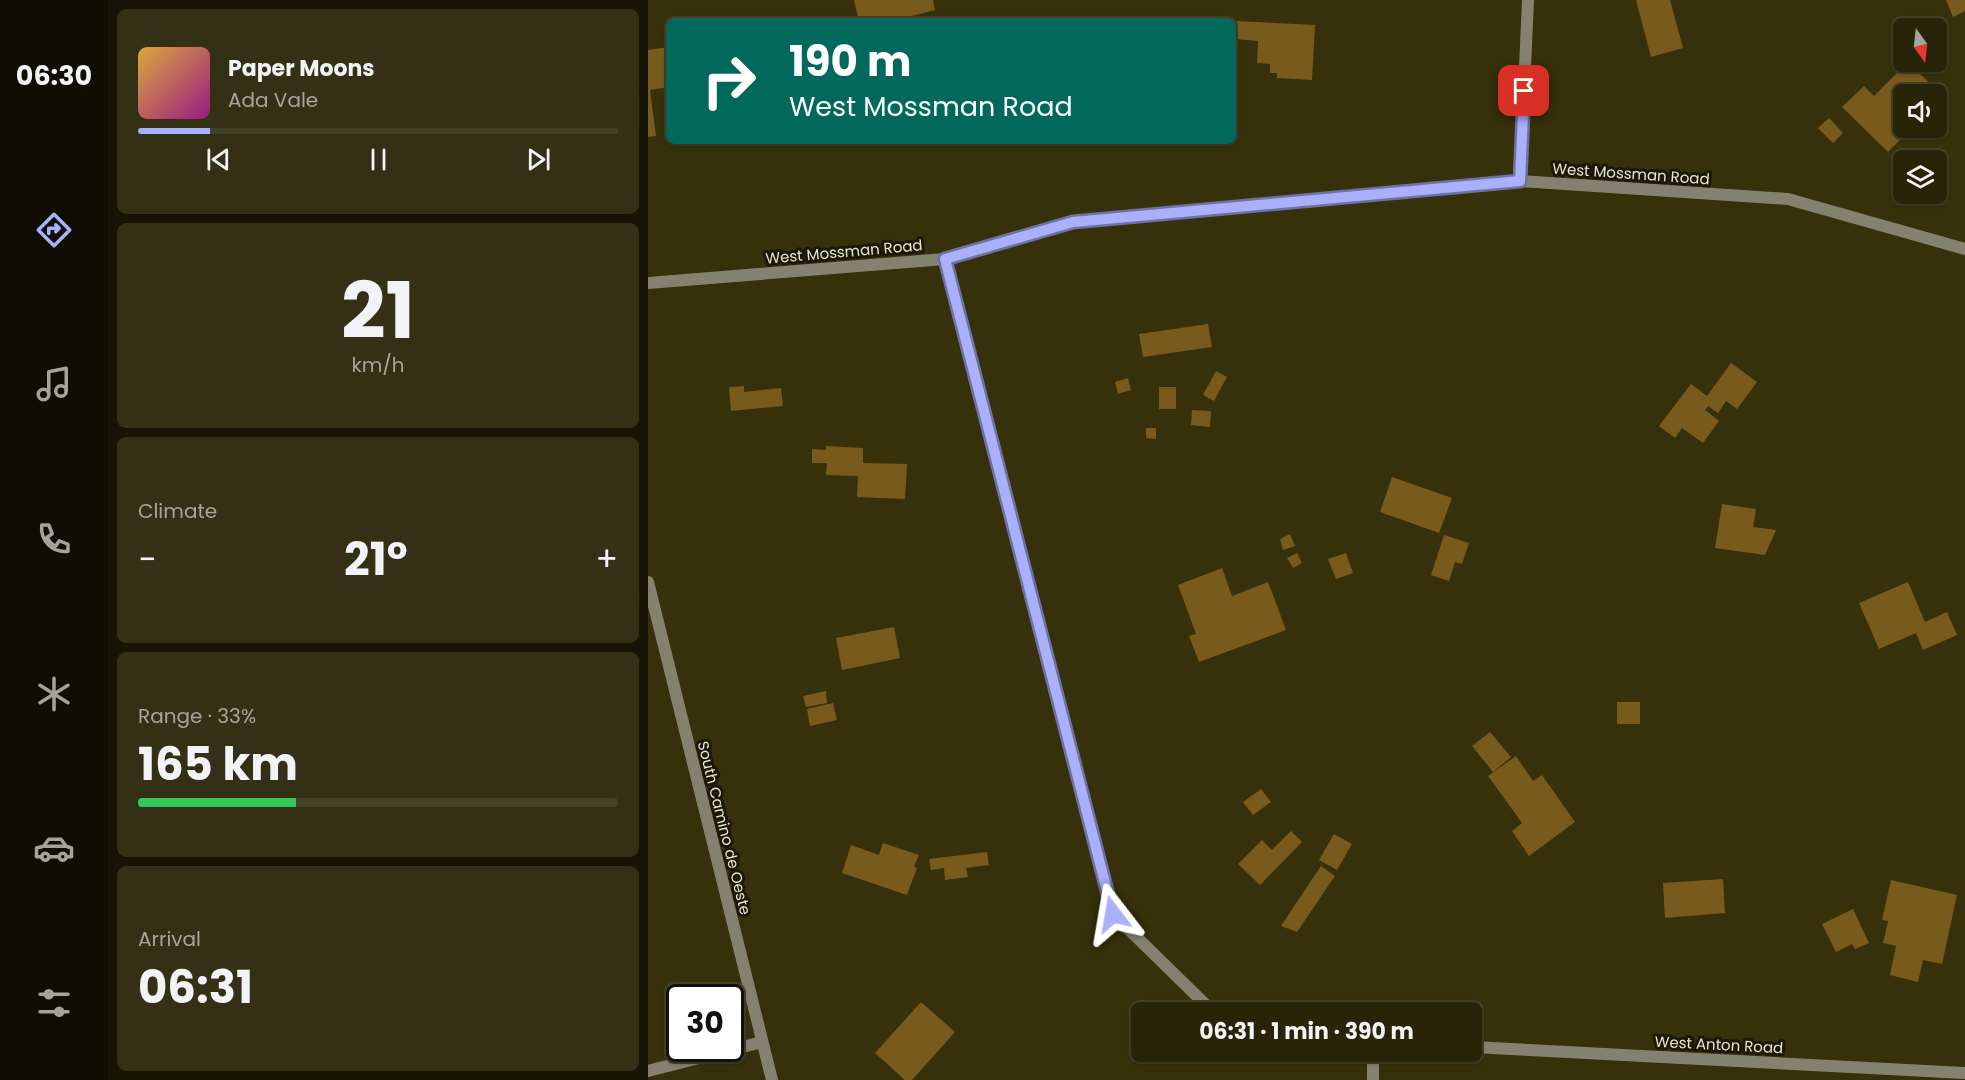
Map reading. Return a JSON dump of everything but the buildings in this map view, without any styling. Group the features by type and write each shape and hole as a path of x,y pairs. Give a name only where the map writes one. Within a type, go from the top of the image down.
{"street":[{"path":"1520,181 1528,0"},
{"name":"West Mossman Road","path":"648,283 945,259 1073,222 1520,181 1788,199 1965,249"},
{"path":"945,259 1113,914 1203,1002"},
{"name":"South Camino de Oeste","path":"648,582 772,1080"},
{"path":"648,1071 762,1042"},
{"name":"West Anton Road","path":"1482,1048 1965,1073"},
{"path":"1372,1062 1372,1080"}],"route":[{"path":"1113,914 945,259 1073,222 1520,181 1524,91"}]}
